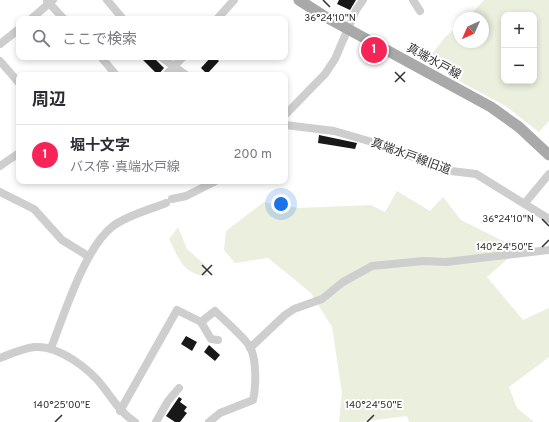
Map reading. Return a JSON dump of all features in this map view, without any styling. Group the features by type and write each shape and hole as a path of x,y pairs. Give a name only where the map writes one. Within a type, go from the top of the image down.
{"main road":[{"name":"真端水戸線","path":"299,0 348,29 491,107 519,127 549,155"}],"street":[{"path":"107,0 120,16"},
{"path":"220,16 234,0"},
{"path":"288,111 325,74 338,54 348,29 363,0"},
{"path":"413,0 420,11"},
{"path":"34,16 49,1 62,16"},
{"path":"0,44 16,31"},
{"path":"104,60 114,72"},
{"path":"165,60 182,72"},
{"path":"169,72 180,60"},
{"path":"0,61 16,80"},
{"name":"真端水戸線旧道","path":"288,125 334,131 393,148 443,170 476,174 549,219"},
{"path":"0,166 16,155"},
{"path":"525,203 549,174"},
{"path":"50,348 88,256 98,240 113,226 169,201 186,196 210,184"},
{"path":"0,192 34,209 62,240 88,256"},
{"path":"250,348 285,315 294,309 322,299 343,282 372,266 423,261 446,262 549,250"},
{"path":"120,411 177,310 201,322 211,339 218,340"},
{"path":"201,322 215,312 250,348 255,372 255,391 253,400 220,413 208,422"},
{"path":"0,358 27,348 36,347 50,348 62,353 85,369 103,387 120,411 135,422"},
{"path":"156,422 168,401 179,388"}],"green space":[{"path":"484,0 549,0 549,121 539,132 504,105 459,81 464,72 432,54 445,37 453,31 453,48 489,48 489,12 473,12"},
{"path":"397,191 430,211 443,197 461,220 519,249 487,277 523,320 549,308 549,357 509,387 517,408 534,422 409,422 407,416 359,422 339,422 342,393 332,327 311,293 268,258 235,263 224,250 226,231 264,202 298,208 371,205 385,212"},
{"path":"178,227 187,249 205,265 207,276 199,275 187,269 179,259 169,239"}],"building":[{"path":"339,0 356,0 350,10 337,4"},
{"path":"143,60 156,60 164,68 161,72 155,72"},
{"path":"208,60 219,61 209,72 205,72 201,68"},
{"path":"319,135 357,143 355,149 318,143"},
{"path":"186,336 197,342 192,351 181,344"},
{"path":"209,345 220,355 215,361 204,352"},
{"path":"179,397 182,399 180,402 187,407 184,411 187,413 180,422 175,422 166,416"}],"place":[{"name":"堀十文字","path":"374,50"}]}
